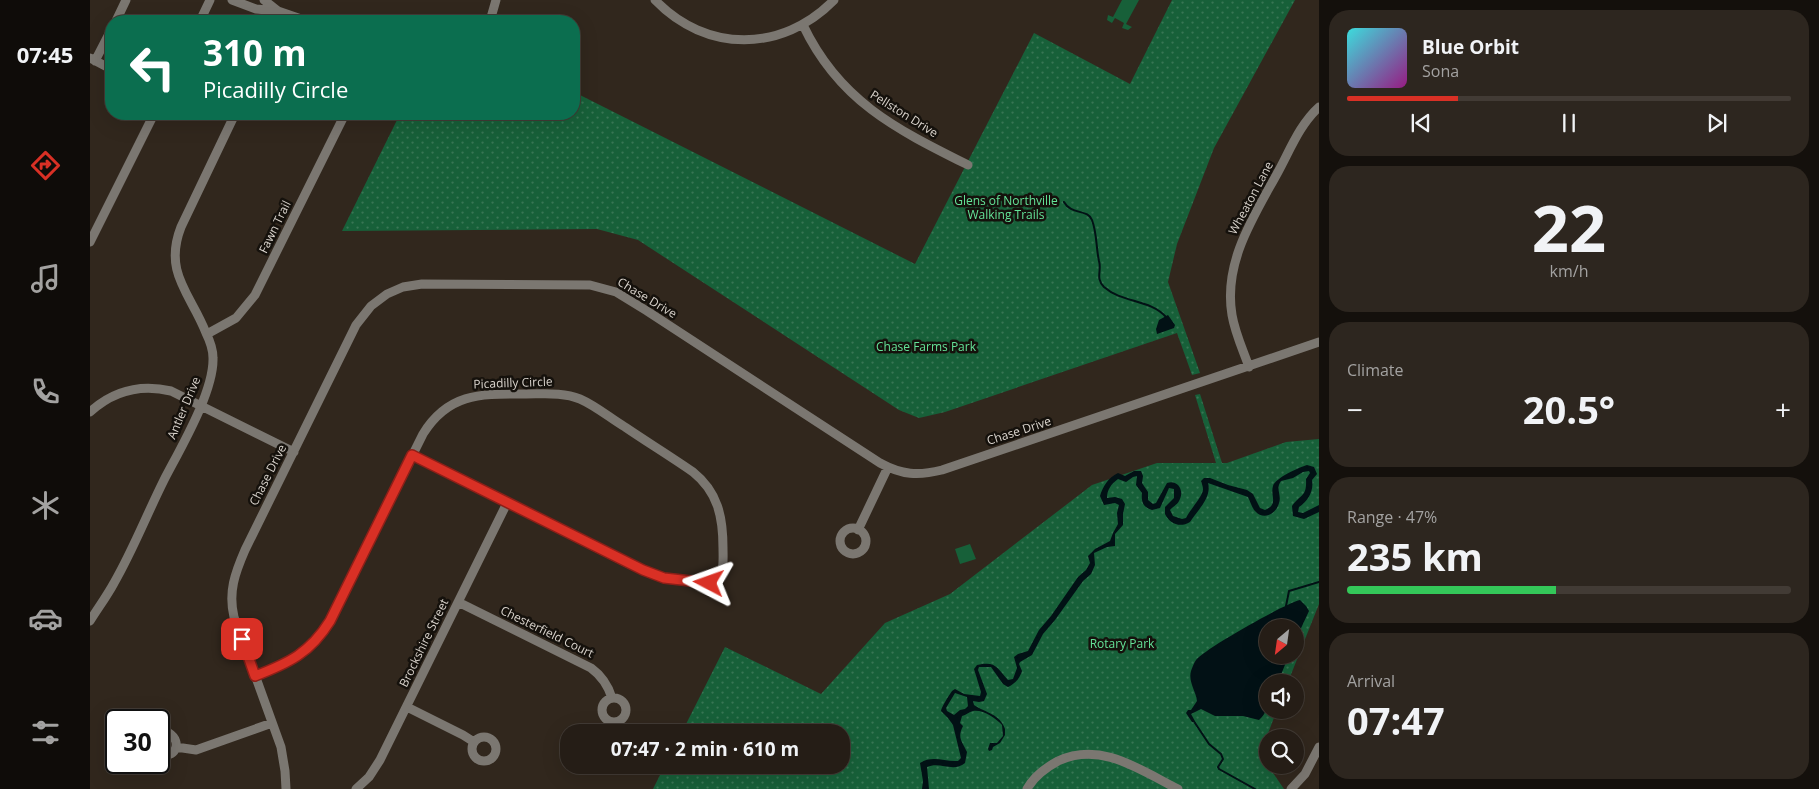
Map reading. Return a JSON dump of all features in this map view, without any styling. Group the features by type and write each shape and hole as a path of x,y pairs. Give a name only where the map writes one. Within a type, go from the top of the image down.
{"street":[{"path":"119,15 126,0"},
{"path":"203,15 210,0"},
{"path":"232,0 256,9 278,11 290,15"},
{"path":"264,0 278,11"},
{"path":"492,15 496,0"},
{"path":"655,0 686,26 700,32 737,40 764,38 803,25 834,0"},
{"path":"277,15 278,11"},
{"name":"Pellston Drive","path":"803,25 821,57 858,100 894,125 968,165"},
{"path":"105,40 93,59 105,66"},
{"name":"Wheaton Lane","path":"1248,367 1234,326 1231,309 1232,277 1238,250 1246,230 1301,129 1319,107"},
{"path":"90,242 151,120"},
{"name":"Antler Drive","path":"90,621 115,582 200,406 213,372 212,348 207,334 180,281 176,266 176,245 181,227 233,120"},
{"name":"Fawn Trail","path":"207,334 236,318 255,295 343,120"},
{"name":"Chase Drive","path":"286,789 281,747 234,617 232,602 233,582 245,550 356,325 371,306 387,294 403,287 422,284 576,284 602,287 616,292 888,467 902,472 922,474 942,470 1319,342"},
{"path":"90,412 102,402 127,390 149,387 171,391 294,452"},
{"name":"Picadilly Circle","path":"255,676 294,659 314,643 325,630 412,455 431,421 449,406 463,399 485,394 565,395 579,399 693,472 707,486 718,505 722,524 722,575 712,583 664,578 629,564 507,503"},
{"path":"412,455 507,503"},
{"path":"858,530 888,467"},
{"name":"Brockshire Street","path":"356,789 365,782 376,768 507,503"},
{"name":"Chesterfield Court","path":"458,602 592,668 607,684 612,698"},
{"path":"407,707 464,735 474,742"},
{"path":"176,748 196,750 272,723"},
{"path":"170,733 176,740 175,751 170,754"},
{"path":"1291,789 1305,774 1319,746"},
{"path":"1027,789 1037,776 1052,764 1064,758 1088,753 1111,757 1178,789"}],"green space":[{"path":"1122,0 1139,0 1126,24 1132,27 1128,30 1122,28 1124,23 1115,18 1112,23 1107,20 1108,15 1113,17"},
{"name":"Chase Farms Park","path":"1172,0 1295,0 1214,148 1177,244 1168,282 1200,373 1192,375 1177,333 945,412 919,418 899,410 638,240 597,229 342,231 397,120 580,120 580,95 915,264 1034,33 1130,84"},
{"name":"Rotary Park","path":"1200,394 1222,463 1227,463 1286,442 1319,439 1319,604 1304,642 1304,619 1259,619 1259,664 1295,664 1291,674 1259,674 1259,719 1274,719 1270,729 1259,729 1259,774 1274,774 1284,789 653,789 660,774 850,774 850,724 686,724 725,647 821,694 885,623 950,594 1092,485 1157,463 1216,463 1195,395"},
{"path":"970,544 976,559 960,564 955,549"}],"shaded area":[{"path":"1168,315 1175,325 1174,328 1157,334 1156,329 1159,320"},
{"path":"1307,465 1314,467 1317,474 1312,480 1310,495 1299,507 1298,512 1303,513 1319,505 1319,512 1304,519 1293,516 1292,506 1306,489 1306,479 1310,473 1309,471 1281,481 1279,484 1280,500 1277,507 1266,516 1262,516 1255,511 1248,497 1208,483 1208,493 1204,503 1190,522 1183,525 1172,523 1165,514 1165,507 1174,498 1174,489 1169,488 1160,508 1152,510 1143,504 1142,493 1136,485 1137,476 1126,482 1118,479 1111,485 1107,495 1107,498 1115,497 1122,499 1125,504 1123,525 1115,534 1115,546 1107,547 1094,553 1095,565 1091,574 1083,581 1043,634 1032,655 1020,662 1022,671 1019,678 1008,687 1003,684 991,667 979,667 978,670 987,694 984,701 973,701 974,705 996,717 1003,724 1005,735 1000,743 989,751 990,743 997,743 1003,736 1002,725 993,717 977,711 972,711 962,716 960,723 963,726 960,737 967,752 965,763 956,767 937,765 927,767 929,789 922,789 923,781 920,763 929,759 958,761 961,758 953,725 941,711 952,691 955,689 964,694 980,696 981,692 974,669 977,665 988,664 995,666 1008,680 1013,679 1017,668 1014,657 1028,651 1039,630 1078,577 1086,570 1090,563 1088,556 1095,549 1110,541 1118,524 1117,513 1119,505 1115,503 1104,505 1100,496 1104,486 1111,477 1118,473 1125,476 1134,471 1141,471 1143,476 1142,483 1148,492 1148,500 1153,504 1156,503 1167,483 1177,484 1181,490 1181,497 1170,510 1173,516 1182,519 1186,518 1203,492 1201,481 1204,478 1210,478 1247,490 1253,494 1260,508 1265,510 1272,505 1272,490 1275,483 1288,473","holes":["955,693 967,697 968,706 965,709 960,710 954,715 947,711 946,708"]},
{"path":"1300,600 1306,606 1309,611 1304,622 1304,619 1261,619 1279,609"},
{"path":"1259,620 1259,664 1285,664 1281,674 1259,674 1260,719 1259,720 1243,716 1215,716 1201,709 1191,714 1196,723 1192,722 1186,713 1188,710 1191,710 1197,701 1190,675 1196,660 1214,646"}],"waterway":[{"path":"1064,202 1071,209 1087,214 1092,220 1100,265 1099,277 1101,284 1111,292 1152,307 1166,317"},
{"path":"1286,606 1289,591 1319,582"},
{"path":"1195,723 1209,744 1221,754 1223,759 1218,767 1219,769 1255,789"}],"route":[{"path":"242,639 255,676 294,659 314,643 330,621 412,455 629,564 664,578 709,583"}],"park label":[{"name":"Glens of Northville Walking Trails","path":"1006,208"}]}
